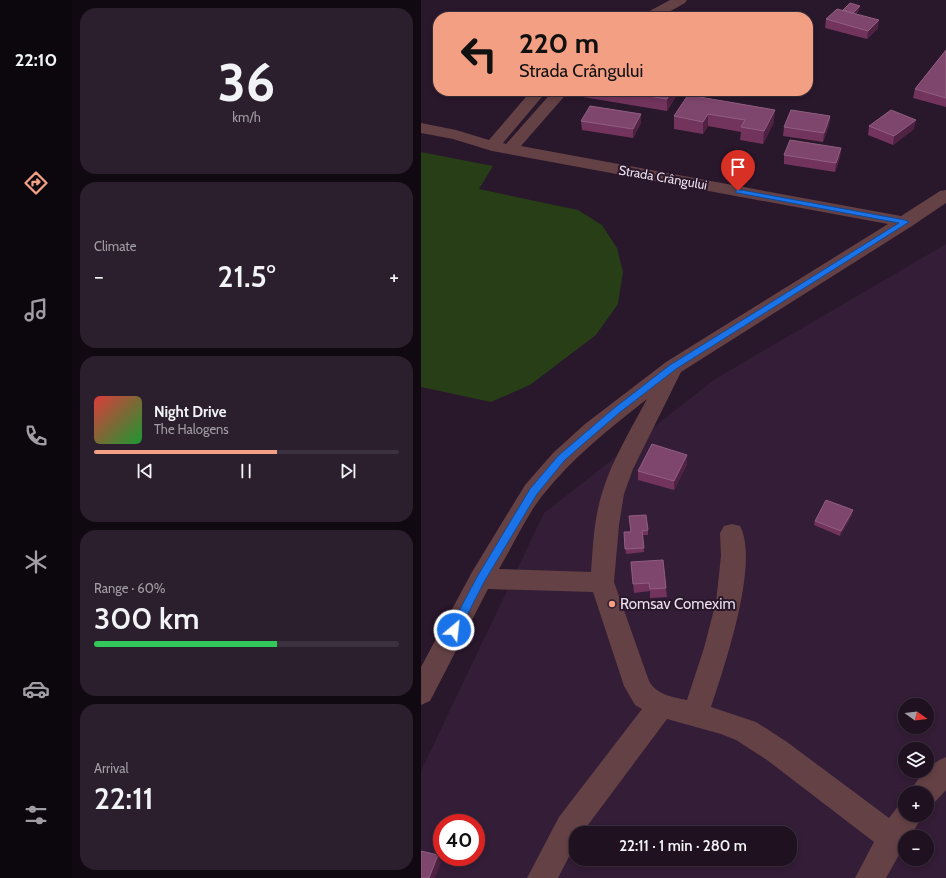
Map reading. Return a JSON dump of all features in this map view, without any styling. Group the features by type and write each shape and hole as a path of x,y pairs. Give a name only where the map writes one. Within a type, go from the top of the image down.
{"street":[{"path":"658,12 680,0"},
{"path":"492,146 535,96"},
{"path":"510,149 557,96"},
{"name":"Strada Crângului","path":"421,128 456,135 492,146 905,222"},
{"path":"421,693 481,580 533,492 561,459 593,430 673,367 946,195"},
{"path":"673,367 623,469 613,494 607,525 602,582 637,686 644,697 661,706 723,722 746,731 777,751 892,838"},
{"path":"695,715 712,662 729,598 734,555 732,533"},
{"path":"481,580 602,582"},
{"path":"542,878 569,827 661,706"},
{"path":"931,786 946,770"},
{"path":"870,878 892,838 904,822"}],"shaded area":[{"path":"946,244 946,878 421,878 421,771 544,513 715,379"}],"green space":[{"path":"421,152 493,166 479,189 578,210 602,225 617,248 623,272 618,304 596,335 530,385 491,402 421,387"}],"building":[{"path":"850,3 860,6 853,13 843,10"},
{"path":"837,9 879,20 868,31 826,19"},
{"path":"946,50 946,98 915,89"},
{"path":"649,96 669,96 667,99"},
{"path":"687,96 775,110 764,131 741,127 745,120 708,114 703,122 674,116"},
{"path":"590,106 641,114 633,129 581,121"},
{"path":"791,110 830,116 824,133 784,127"},
{"path":"891,110 916,120 894,136 869,126"},
{"path":"790,140 841,148 836,163 784,155"},
{"path":"652,444 687,455 674,481 638,471"},
{"path":"826,500 853,510 841,531 815,521"},
{"path":"646,515 648,530 642,531 644,548 625,549 624,532 631,532 629,516"},
{"path":"663,560 666,588 650,589 649,583 633,584 631,562"},
{"path":"421,851 433,854 434,866 429,878 421,878"}],"place":[{"name":"Romsav Comexim","path":"612,604"}],"route":[{"path":"454,630 481,580 533,492 561,459 593,430 673,367 905,222 738,191"}]}
